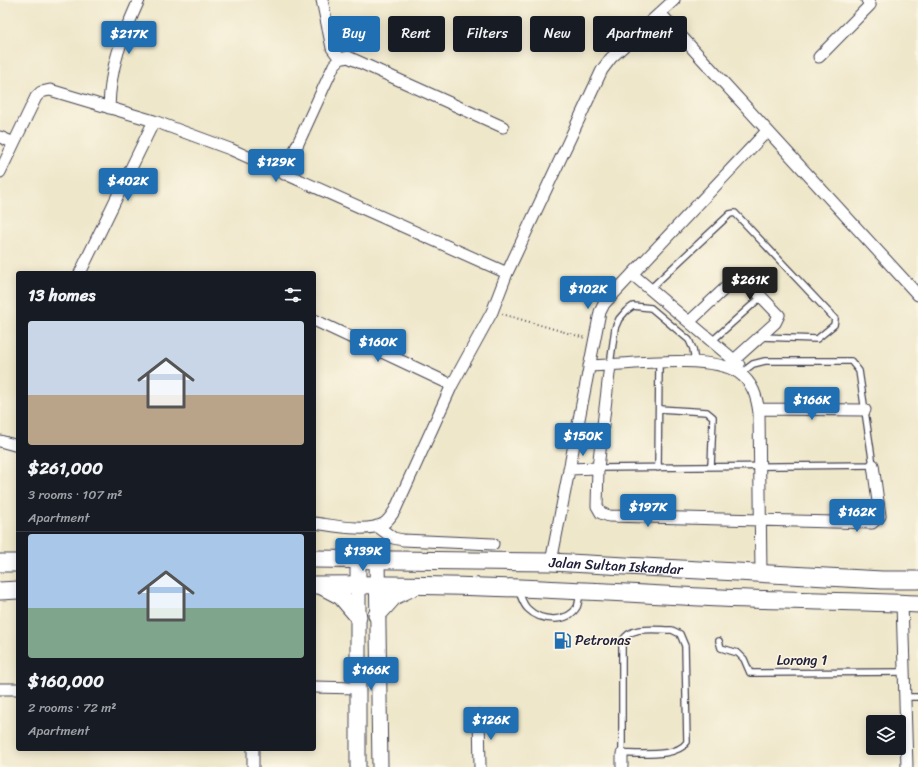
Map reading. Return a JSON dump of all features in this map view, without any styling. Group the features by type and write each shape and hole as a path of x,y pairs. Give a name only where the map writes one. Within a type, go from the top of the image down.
{"main road":[{"name":"Jalan Sultan Iskandar","path":"316,559 358,558 551,562 918,580"},
{"path":"0,563 16,562"},
{"name":"Jalan Sultan Iskandar","path":"317,585 417,585 518,588 721,598 910,604"},
{"path":"317,585 342,596 358,616"},
{"path":"377,614 394,596 417,585"},
{"path":"0,591 16,590"}],"street":[{"path":"109,108 110,80 113,66 122,38 139,0"},
{"path":"322,0 332,48 340,59"},
{"path":"316,523 351,527 377,526 382,524 395,510 452,385 492,312 507,273 602,70 611,58 674,0"},
{"path":"819,57 870,5 867,0"},
{"path":"660,13 918,295"},
{"path":"284,174 334,65 340,59 348,57 503,127"},
{"path":"0,172 36,97 41,92 50,90 154,121 230,150 507,273"},
{"path":"81,271 154,121"},
{"path":"551,562 597,320 604,304 767,131"},
{"path":"0,138 14,143"},
{"path":"632,274 734,360 740,367 740,374"},
{"path":"690,322 740,277 744,279 779,315 775,323 734,360"},
{"path":"316,321 452,385"},
{"path":"589,366 695,362 727,368 740,374 756,395 759,409 761,573"},
{"path":"610,366 598,468 597,506 601,513 609,516 760,518 872,522 880,516 873,465"},
{"path":"759,409 865,410"},
{"path":"0,441 16,445"},
{"path":"569,469 598,468"},
{"path":"377,526 387,535 403,540 493,544"},
{"path":"358,558 358,767"},
{"path":"377,559 376,585 380,767"},
{"path":"907,767 905,672 910,604"},
{"path":"316,687 357,688"},
{"path":"0,689 16,689"},
{"path":"479,715 480,767"},
{"path":"253,751 253,767"},
{"path":"622,754 622,767"}],"lane":[{"path":"650,289 730,214 735,213 835,320 834,325 817,339 759,337"},
{"path":"712,341 761,297"},
{"path":"610,366 615,328 619,319 633,306 651,308 689,340 693,349 695,362"},
{"path":"598,468 873,465 859,371 851,361 765,361 753,364 740,374"},
{"path":"658,468 659,363"},
{"path":"658,408 708,412 711,414 713,417 711,467"},
{"path":"518,588 526,608 534,614 550,619 562,618 571,614 578,606 580,590"},
{"path":"672,630 680,634 685,646 687,742 683,748 674,752 622,754 622,642 628,634 636,631 672,630"},
{"name":"Lorong 1","path":"718,641 721,648 738,653 742,656 750,673 905,672"},
{"path":"906,697 918,697"}],"path":[{"path":"492,312 593,340"}],"place":[{"name":"Petronas","path":"562,640"}]}
